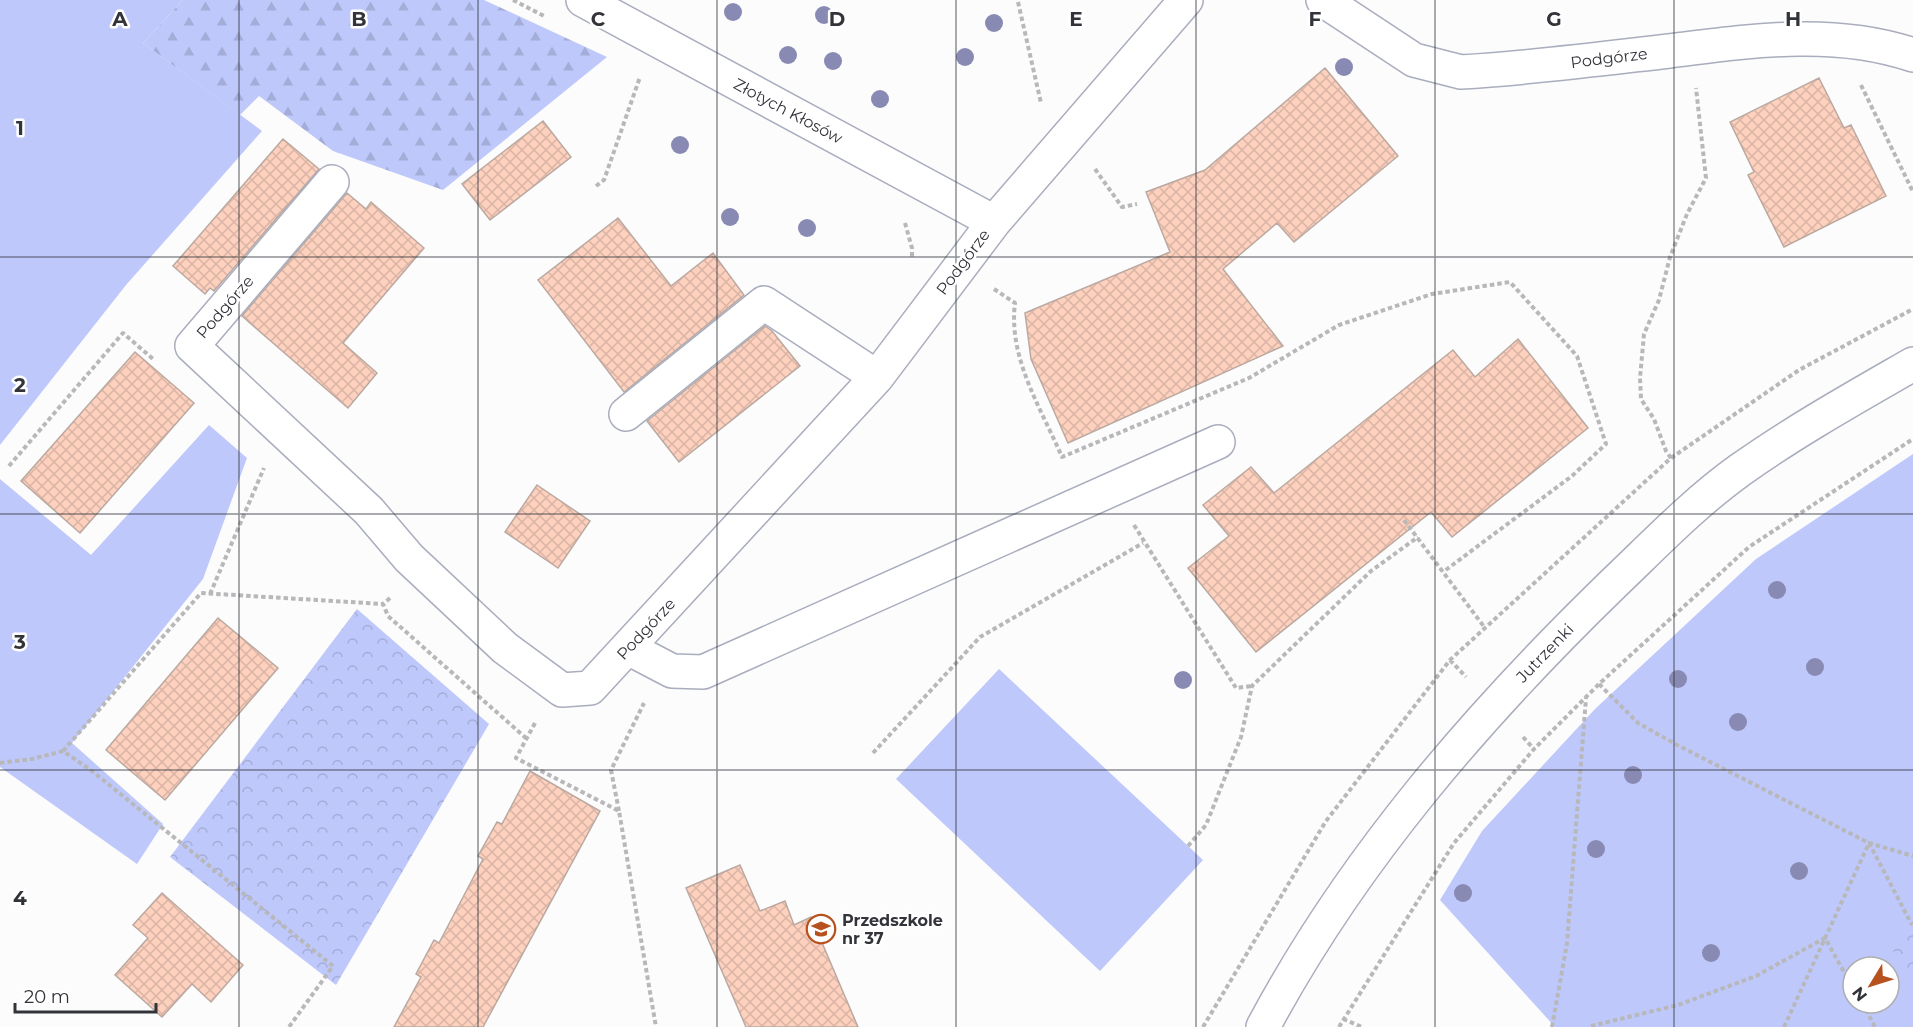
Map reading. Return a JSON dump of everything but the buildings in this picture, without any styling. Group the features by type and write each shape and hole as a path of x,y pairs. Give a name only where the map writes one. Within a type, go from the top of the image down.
{"street":[{"name":"Złotych Kłosów","path":"583,0 994,222"},
{"name":"Podgórze","path":"332,182 192,346 369,511 409,558 505,648 562,690 590,688 877,377 994,222 1186,0"},
{"name":"Podgórze","path":"1323,0 1414,60 1461,72 1691,48 1812,39 1851,39 1913,55"},
{"path":"626,414 764,303 877,377"},
{"name":"Jutrzenki","path":"1263,1027 1376,848 1457,746 1583,614 1671,529 1738,471 1831,411 1913,364"},
{"path":"628,648 672,671 703,672 1218,442"}],"path":[{"path":"1018,2 1036,73"},
{"path":"1860,84 1913,192"},
{"path":"1671,458 1654,419 1641,399 1640,378 1644,334 1659,300 1674,246 1706,177 1696,86"},
{"path":"596,186 604,180 636,88"},
{"path":"1090,162 1122,207 1137,204"},
{"path":"901,216 907,226 912,248 912,270"},
{"path":"986,283 1015,303 1017,353 1062,457 1249,378 1339,325 1432,294 1510,282 1577,356 1606,444 1572,476 1443,572"},
{"path":"9,466 123,333 156,362"},
{"path":"1339,1027 1454,843 1534,749 1599,684 1749,547 1913,439"},
{"path":"210,594 268,460"},
{"path":"1130,519 1236,688 1252,686"},
{"path":"1404,520 1485,628"},
{"path":"1188,846 1206,825 1241,737 1252,686 1371,571 1418,537"},
{"path":"873,753 980,637 1143,543"},
{"path":"0,763 32,759 63,751 201,593 383,604 390,600 391,591"},
{"path":"383,604 388,616 527,739"},
{"path":"656,1027 611,770 662,666"},
{"path":"1599,684 1638,723 1869,843 1913,856"},
{"path":"1552,1027 1567,943 1587,697"},
{"path":"63,751 92,771 333,966 289,1027"},
{"path":"516,758 619,812"},
{"path":"1869,843 1912,926"},
{"path":"1784,1027 1869,843"},
{"path":"1825,938 1841,967"},
{"path":"1586,1027 1677,1005 1756,976 1825,938"},
{"path":"1343,1019 1362,1027"}],"green space":[{"path":"0,0 183,0 143,43 262,131 126,285 0,445"},
{"path":"183,0 484,0 607,57 443,190 333,151 259,96 240,115 143,43"},
{"path":"209,425 247,458 203,579 72,743 163,824 137,864 0,767 0,479 91,555"},
{"path":"1913,454 1913,1027 1555,1027 1440,900 1482,831 1595,709 1756,559"},
{"path":"357,609 489,724 336,985 170,857"},
{"path":"999,669 1203,860 1100,971 896,779"},
{"path":"1913,931 1913,984 1901,964 1901,955 1896,955 1889,944"}],"place":[{"name":"Przedszkole nr 37","path":"821,929"}]}
